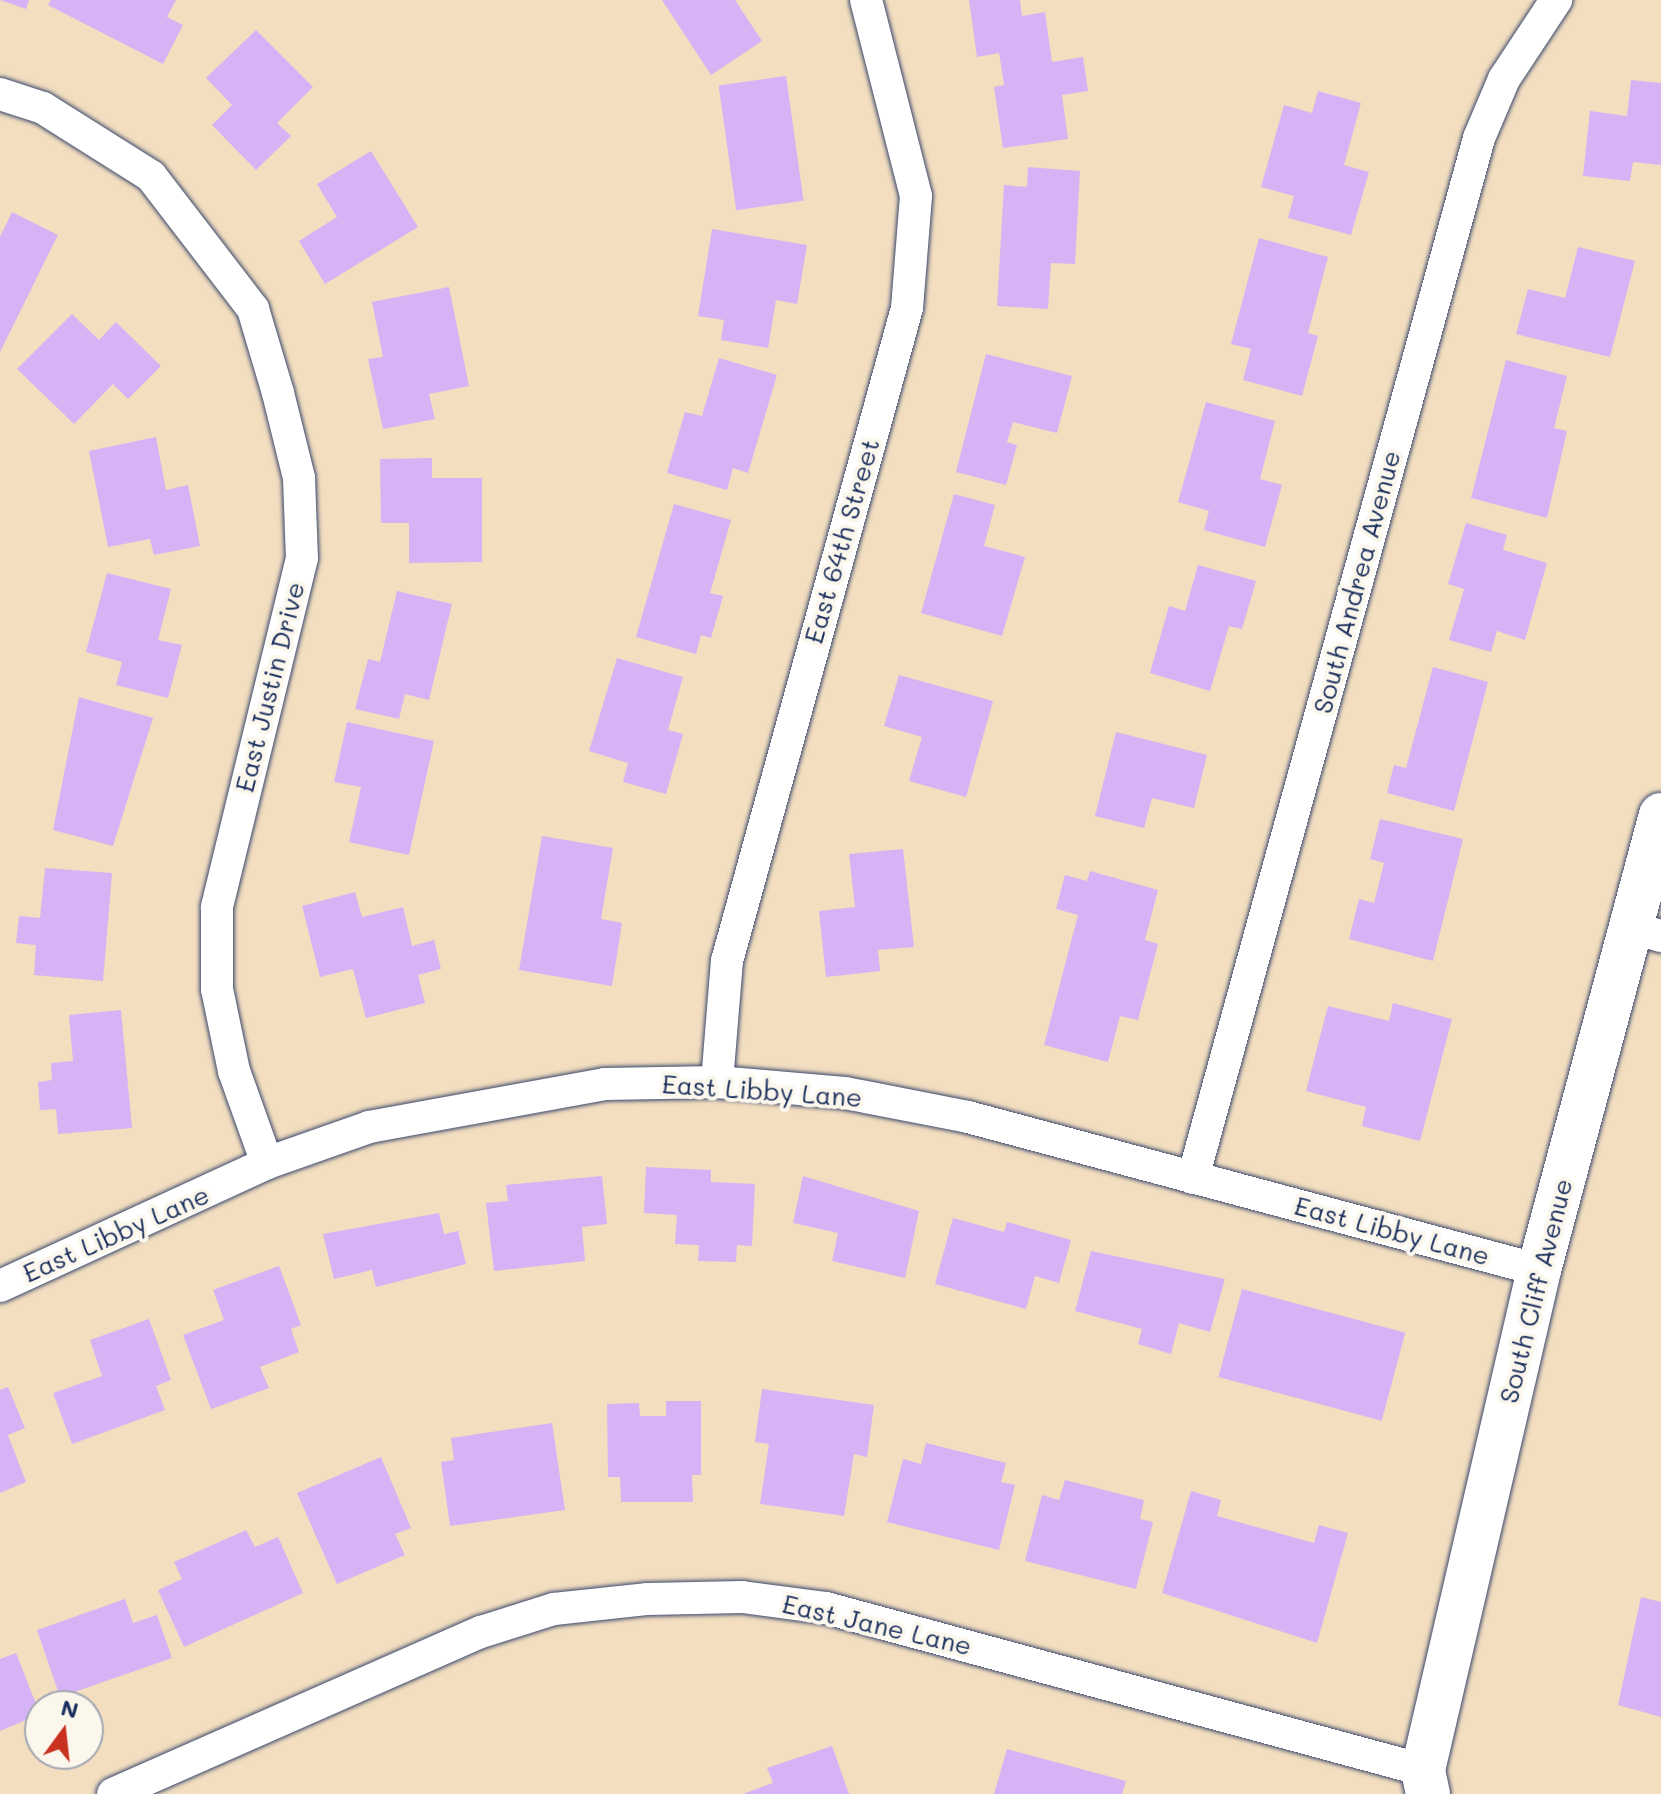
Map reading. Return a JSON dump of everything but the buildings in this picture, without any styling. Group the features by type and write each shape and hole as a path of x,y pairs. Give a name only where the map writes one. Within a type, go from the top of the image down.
{"main road":[{"name":"South Cliff Avenue","path":"1418,1786 1539,1270 1646,931 1661,815"}],"street":[{"name":"East 64th Street","path":"717,1082 727,961 907,308 916,196 866,0"},
{"name":"South Andrea Avenue","path":"1193,1178 1479,138 1504,79 1556,0"},
{"name":"East Justin Drive","path":"0,94 43,108 151,176 253,309 282,407 299,478 302,558 217,908 217,989 234,1071 267,1163"},
{"name":"East Libby Lane","path":"0,1286 267,1163 369,1127 497,1100 605,1084 717,1082 845,1093 968,1117 1539,1270"},
{"name":"East Jane Lane","path":"113,1794 481,1632 554,1609 679,1598 826,1608 1418,1786"}]}
